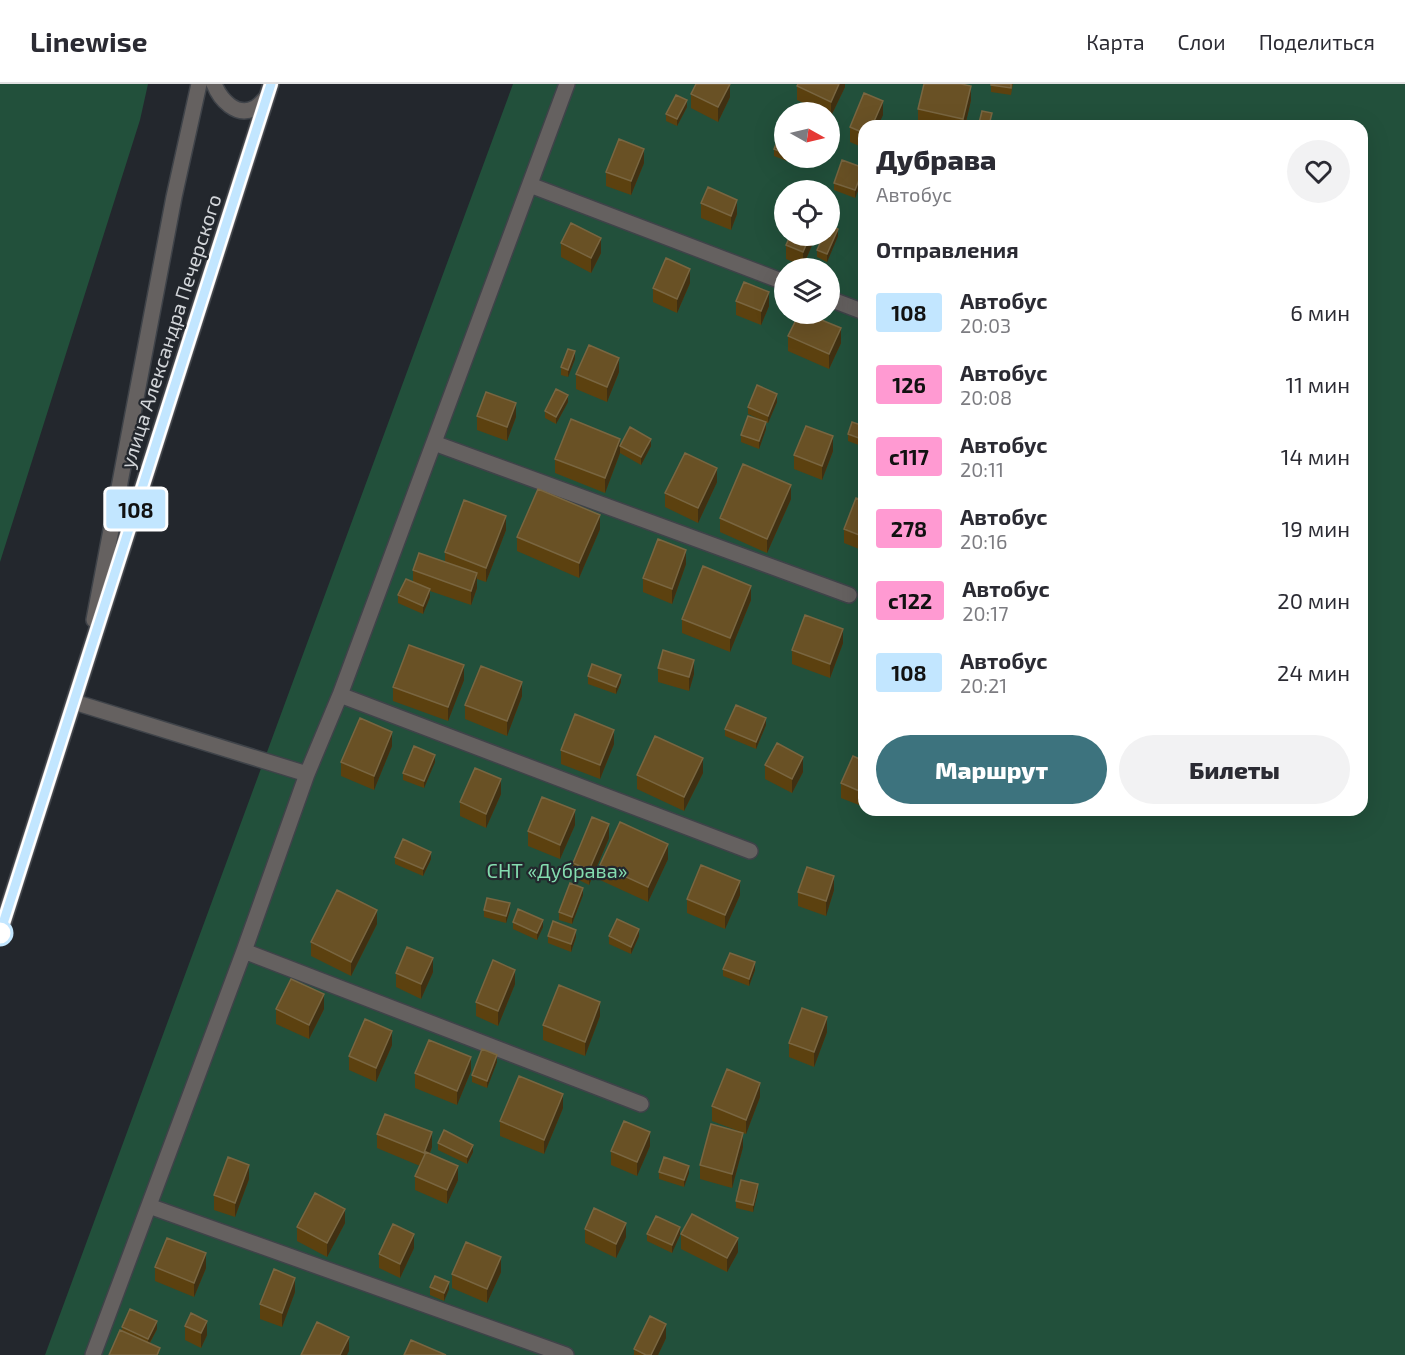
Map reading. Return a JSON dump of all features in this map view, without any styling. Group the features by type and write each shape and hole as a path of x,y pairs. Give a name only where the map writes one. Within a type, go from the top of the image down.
{"main road":[{"name":"улица Александра Печерского","path":"0,933 269,91"}],"street":[{"path":"86,664 174,197 199,84"},
{"path":"213,84 219,96 230,106 243,111 255,108 269,91"},
{"path":"93,1355 244,951 307,774 340,695 567,84"},
{"path":"530,185 774,278"},
{"path":"840,303 858,310"},
{"path":"434,443 849,595"},
{"path":"340,695 750,850"},
{"path":"74,702 307,774"},
{"path":"244,951 641,1104"},
{"path":"149,1206 566,1354"}],"green space":[{"path":"0,84 148,84 140,120 0,562"},
{"name":"СНТ «Дубрава»","path":"513,84 1405,84 1405,1355 45,1355"}],"building":[{"path":"696,84 730,84 718,107 691,94"},
{"path":"798,84 839,84 831,102 797,86"},
{"path":"924,84 971,86 963,119 918,109"},
{"path":"1011,84 1011,88 991,85"},
{"path":"864,93 883,101 875,120 858,120 858,130 850,127"},
{"path":"676,95 687,100 677,119 666,114"},
{"path":"982,111 992,113 990,120 980,120"},
{"path":"619,139 644,149 631,181 606,172"},
{"path":"842,160 858,166 858,183 855,190 840,185 840,180 835,180"},
{"path":"708,187 737,200 731,216 701,203"},
{"path":"571,223 601,238 591,258 561,243"},
{"path":"788,246 806,246 803,252"},
{"path":"819,246 831,246 827,254 817,250"},
{"path":"666,258 690,269 677,299 653,288"},
{"path":"744,282 769,292 761,311 736,301"},
{"path":"794,324 831,324 841,328 829,354 788,336"},
{"path":"589,345 619,358 607,387 576,374"},
{"path":"568,349 575,351 568,370 561,367"},
{"path":"757,385 777,394 768,416 748,407"},
{"path":"556,389 568,395 556,417 545,411"},
{"path":"486,392 516,403 507,427 477,416"},
{"path":"748,416 766,422 759,441 741,435"},
{"path":"571,419 620,439 605,478 555,459"},
{"path":"852,422 858,424 858,438 848,434"},
{"path":"806,426 833,436 822,466 794,455"},
{"path":"630,427 651,439 641,457 620,446"},
{"path":"685,453 717,468 698,508 665,493"},
{"path":"743,464 791,485 767,539 720,518"},
{"path":"538,489 600,515 579,563 517,537"},
{"path":"856,498 858,499 858,535 844,529"},
{"path":"464,500 506,516 486,568 445,552"},
{"path":"658,539 686,550 672,589 643,578"},
{"path":"419,553 477,573 471,591 413,570"},
{"path":"703,566 751,586 730,638 682,619"},
{"path":"406,579 430,589 423,606 398,595"},
{"path":"805,615 843,629 830,664 792,650"},
{"path":"409,645 464,665 448,707 393,687"},
{"path":"663,650 694,660 689,677 658,668"},
{"path":"592,664 621,675 616,687 588,676"},
{"path":"481,666 522,682 507,721 465,705"},
{"path":"736,705 766,718 756,742 725,729"},
{"path":"575,714 614,730 600,765 561,750"},
{"path":"360,718 392,732 374,776 341,762"},
{"path":"655,736 703,758 684,797 637,775"},
{"path":"777,743 803,757 792,779 765,765"},
{"path":"414,746 435,755 424,781 403,773"},
{"path":"853,756 858,758 858,790 841,783"},
{"path":"475,768 501,779 486,814 460,802"},
{"path":"542,797 575,810 560,845 528,831"},
{"path":"592,817 609,824 589,870 573,863"},
{"path":"620,822 668,844 648,887 600,865"},
{"path":"403,839 431,852 423,869 395,857"},
{"path":"701,865 740,881 725,915 687,899"},
{"path":"807,867 834,876 826,901 798,892"},
{"path":"570,883 583,888 572,917 559,912"},
{"path":"337,890 377,910 351,962 311,942"},
{"path":"487,898 510,903 506,916 484,910"},
{"path":"518,909 543,920 537,933 513,922"},
{"path":"617,919 639,929 631,947 609,936"},
{"path":"553,921 576,930 571,944 548,936"},
{"path":"407,947 433,958 421,984 396,973"},
{"path":"730,953 755,962 749,979 723,969"},
{"path":"493,960 515,970 498,1011 476,1002"},
{"path":"291,979 324,994 309,1025 276,1009"},
{"path":"559,985 600,1002 585,1042 543,1025"},
{"path":"802,1008 827,1017 814,1052 789,1043"},
{"path":"365,1019 392,1031 376,1068 349,1056"},
{"path":"429,1040 471,1057 457,1091 415,1073"},
{"path":"482,1049 497,1055 487,1081 472,1075"},
{"path":"727,1069 760,1083 746,1120 712,1106"},
{"path":"519,1076 563,1094 544,1140 500,1121"},
{"path":"385,1114 432,1132 424,1153 377,1134"},
{"path":"624,1121 650,1132 637,1162 611,1151"},
{"path":"711,1124 743,1133 732,1174 700,1165"},
{"path":"444,1130 473,1145 467,1157 438,1143"},
{"path":"426,1152 458,1166 447,1190 415,1176"},
{"path":"228,1157 249,1165 235,1203 214,1195"},
{"path":"664,1157 689,1166 684,1180 659,1172"},
{"path":"741,1180 758,1184 753,1205 736,1201"},
{"path":"315,1193 345,1209 327,1243 297,1227"},
{"path":"594,1208 626,1223 616,1244 585,1229"},
{"path":"692,1214 738,1238 727,1258 681,1234"},
{"path":"656,1216 680,1227 672,1245 647,1234"},
{"path":"393,1224 414,1234 400,1264 379,1254"},
{"path":"167,1238 206,1253 194,1283 155,1267"},
{"path":"466,1242 501,1257 487,1289 452,1274"},
{"path":"274,1269 295,1278 282,1313 260,1304"},
{"path":"435,1276 449,1282 444,1293 430,1287"},
{"path":"130,1309 157,1321 148,1339 122,1327"},
{"path":"191,1313 207,1321 201,1333 185,1326"},
{"path":"650,1316 666,1324 651,1355 646,1355 634,1349"},
{"path":"317,1322 349,1337 340,1355 301,1355"},
{"path":"120,1330 160,1348 157,1355 109,1355"},
{"path":"411,1340 446,1355 404,1355"}],"bus line":[{"name":"108","path":"0,933 271,84"}]}
